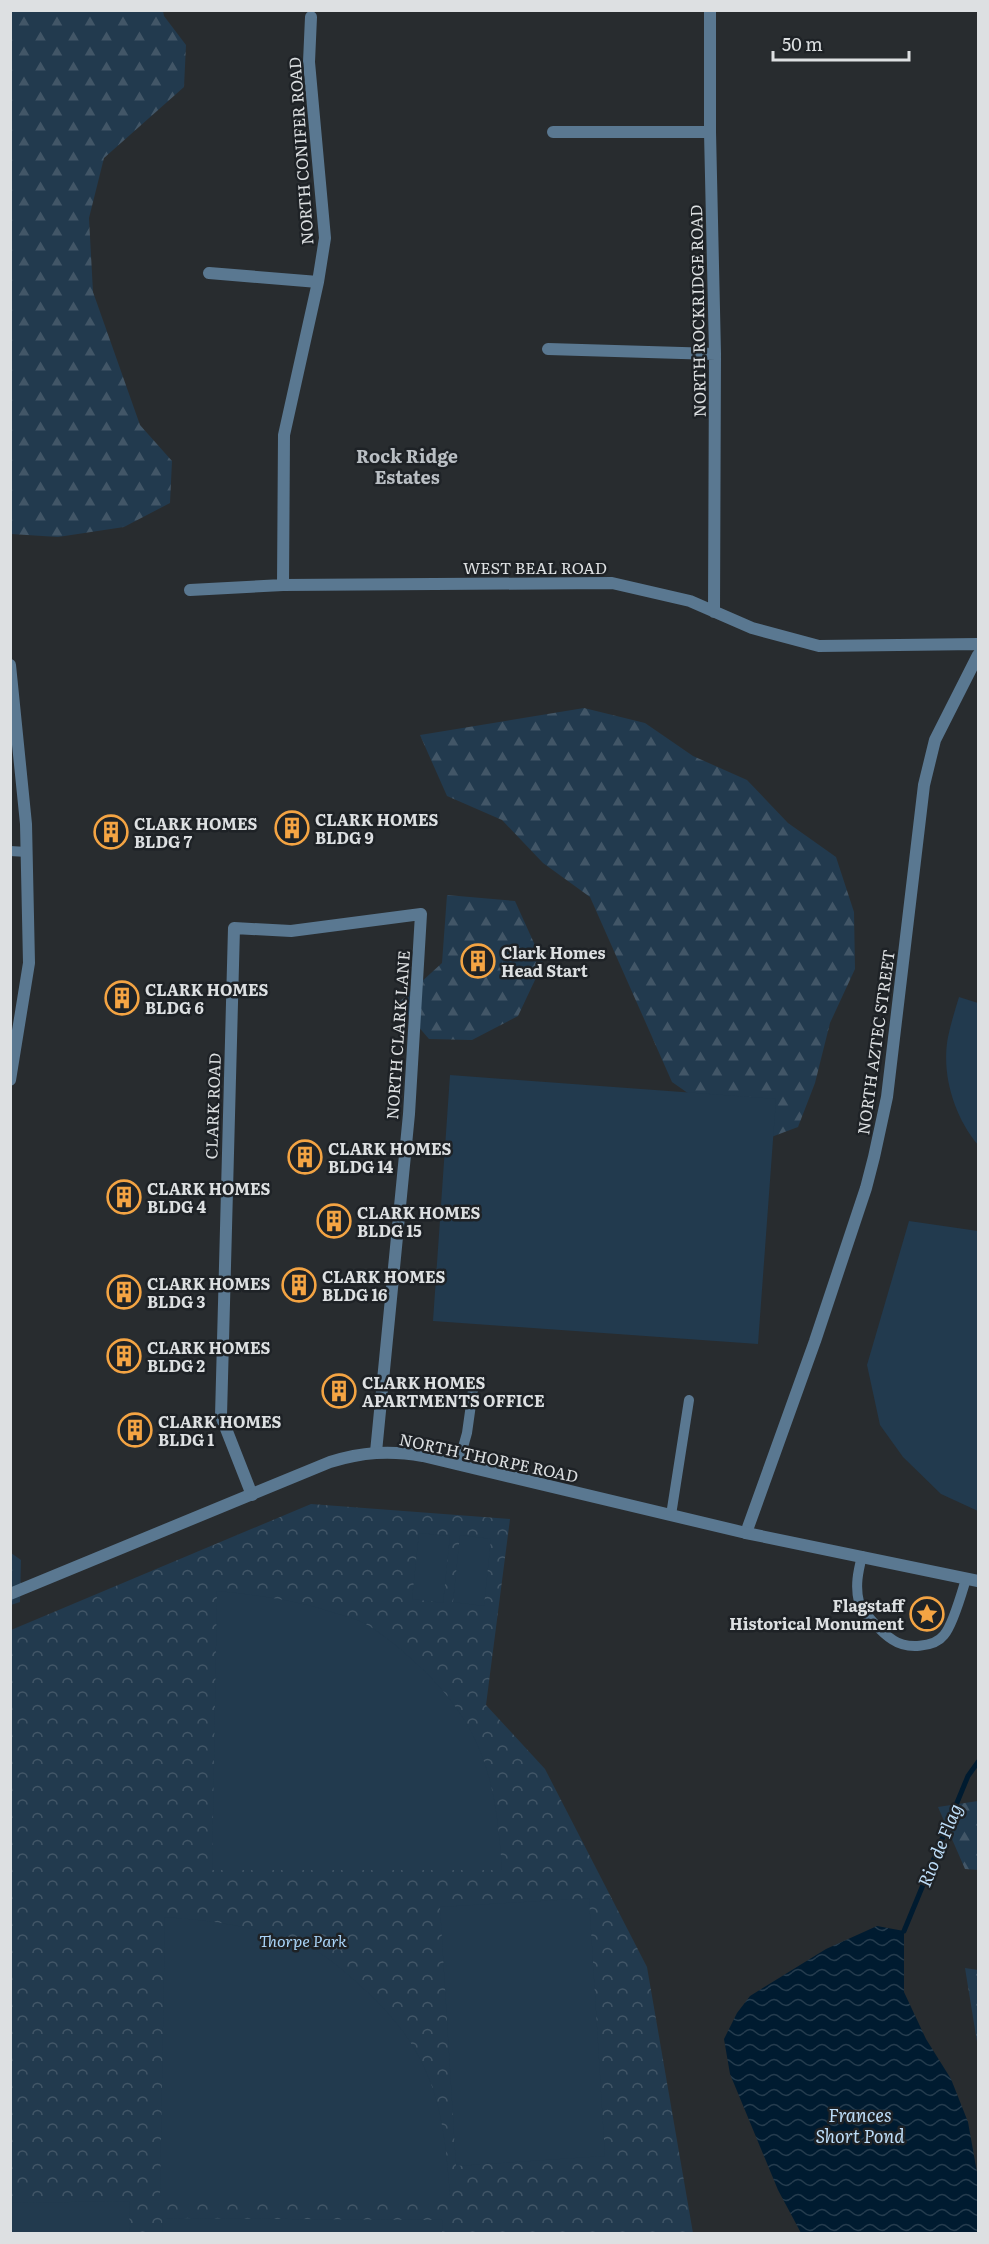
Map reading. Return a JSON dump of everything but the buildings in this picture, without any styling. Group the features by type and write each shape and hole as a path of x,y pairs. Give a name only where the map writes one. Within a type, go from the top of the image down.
{"street":[{"name":"NORTH ROCKRIDGE ROAD","path":"710,10 715,354 714,612"},
{"name":"NORTH CONIFER ROAD","path":"283,585 284,435 318,282 325,238 309,62 311,17"},
{"path":"553,132 710,132"},
{"path":"209,273 318,282"},
{"path":"548,350 715,354"},
{"name":"WEST BEAL ROAD","path":"190,590 283,585 612,583 690,601 752,628 819,646 978,644"},
{"name":"NORTH AZTEC STREET","path":"746,1533 804,1372 866,1188 887,1097 924,786 935,740 978,655"},
{"path":"10,665 27,852 29,963 10,1080"},
{"name":"NORTH CLARK LANE","path":"234,928 291,931 420,914 409,1114 376,1452"},
{"name":"CLARK ROAD","path":"234,928 221,1416 252,1495"},
{"name":"NORTH THORPE ROAD","path":"10,1594 330,1462 376,1452 405,1453 746,1533 972,1580"}],"lane":[{"path":"10,851 27,852"},
{"path":"458,1465 467,1433 474,1383"},
{"path":"671,1515 689,1400"},
{"path":"862,1557 856,1589 860,1605 865,1614 894,1641 923,1647 944,1636 972,1580"}],"green space":[{"path":"10,11 163,11 164,16 186,45 184,87 104,158 89,218 93,292 140,425 172,461 170,503 124,527 58,537 11,534"},
{"path":"584,708 645,723 693,756 747,780 788,823 836,857 854,912 855,969 830,1023 815,1083 798,1127 758,1142 672,1082 590,897 543,863 502,820 447,796 420,735"},
{"path":"447,895 515,901 543,963 518,1016 472,1040 429,1039 398,1003 442,963"},
{"path":"959,997 978,1003 978,1145 956,1108 946,1065 948,1037"},
{"path":"450,1075 776,1099 758,1344 433,1321"},
{"path":"909,1221 978,1231 978,1511 941,1494 903,1457 880,1425 867,1365"},
{"name":"Thorpe Park","path":"311,1504 510,1519 486,1705 545,1769 647,1967 693,2233 11,2233 11,1630"},
{"path":"419,1533 450,1536 443,1603 412,1599"},
{"path":"460,1535 491,1539 484,1606 453,1602"},
{"path":"11,1553 21,1560 20,1602 11,1605"},
{"path":"217,1591 293,1602 354,1619 385,1637 418,1665 441,1688 459,1711 483,1758 496,1810 502,1870 212,1870"},
{"path":"978,1801 978,1870 965,1869 938,1807"},
{"path":"589,1898 605,2156 456,2166 440,1907"},
{"path":"165,1917 242,1927 306,1945 333,1962 366,1991 389,2014 407,2037 431,2083 444,2135 450,2196 160,2196"},
{"path":"965,1968 978,1970 978,2048"},
{"path":"130,2201 129,2233 11,2233 11,2203"},
{"path":"162,2218 443,2220 442,2234 163,2234"}],"water":[{"name":"Frances Short Pond","path":"877,1926 904,1931 904,1992 926,2039 951,2079 968,2122 978,2178 978,2233 801,2233 778,2190 730,2074 724,2039 737,2013 750,1996 826,1949"}],"waterway":[{"name":"Rio de Flag","path":"904,1931 968,1776 978,1762"}],"place":[{"name":"CLARK HOMES BLDG 9","path":"292,828"},
{"name":"CLARK HOMES BLDG 7","path":"111,832"},
{"name":"Clark Homes Head Start","path":"478,961"},
{"name":"CLARK HOMES BLDG 6","path":"122,998"},
{"name":"CLARK HOMES BLDG 14","path":"305,1157"},
{"name":"CLARK HOMES BLDG 4","path":"124,1197"},
{"name":"CLARK HOMES BLDG 15","path":"334,1221"},
{"name":"CLARK HOMES BLDG 16","path":"299,1285"},
{"name":"CLARK HOMES BLDG 3","path":"124,1292"},
{"name":"CLARK HOMES BLDG 2","path":"124,1356"},
{"name":"CLARK HOMES APARTMENTS OFFICE","path":"339,1391"},
{"name":"CLARK HOMES BLDG 1","path":"135,1430"},
{"name":"Flagstaff Historical Monument","path":"927,1614"}],"district":[{"name":"Rock Ridge Estates","path":"407,465"}]}
